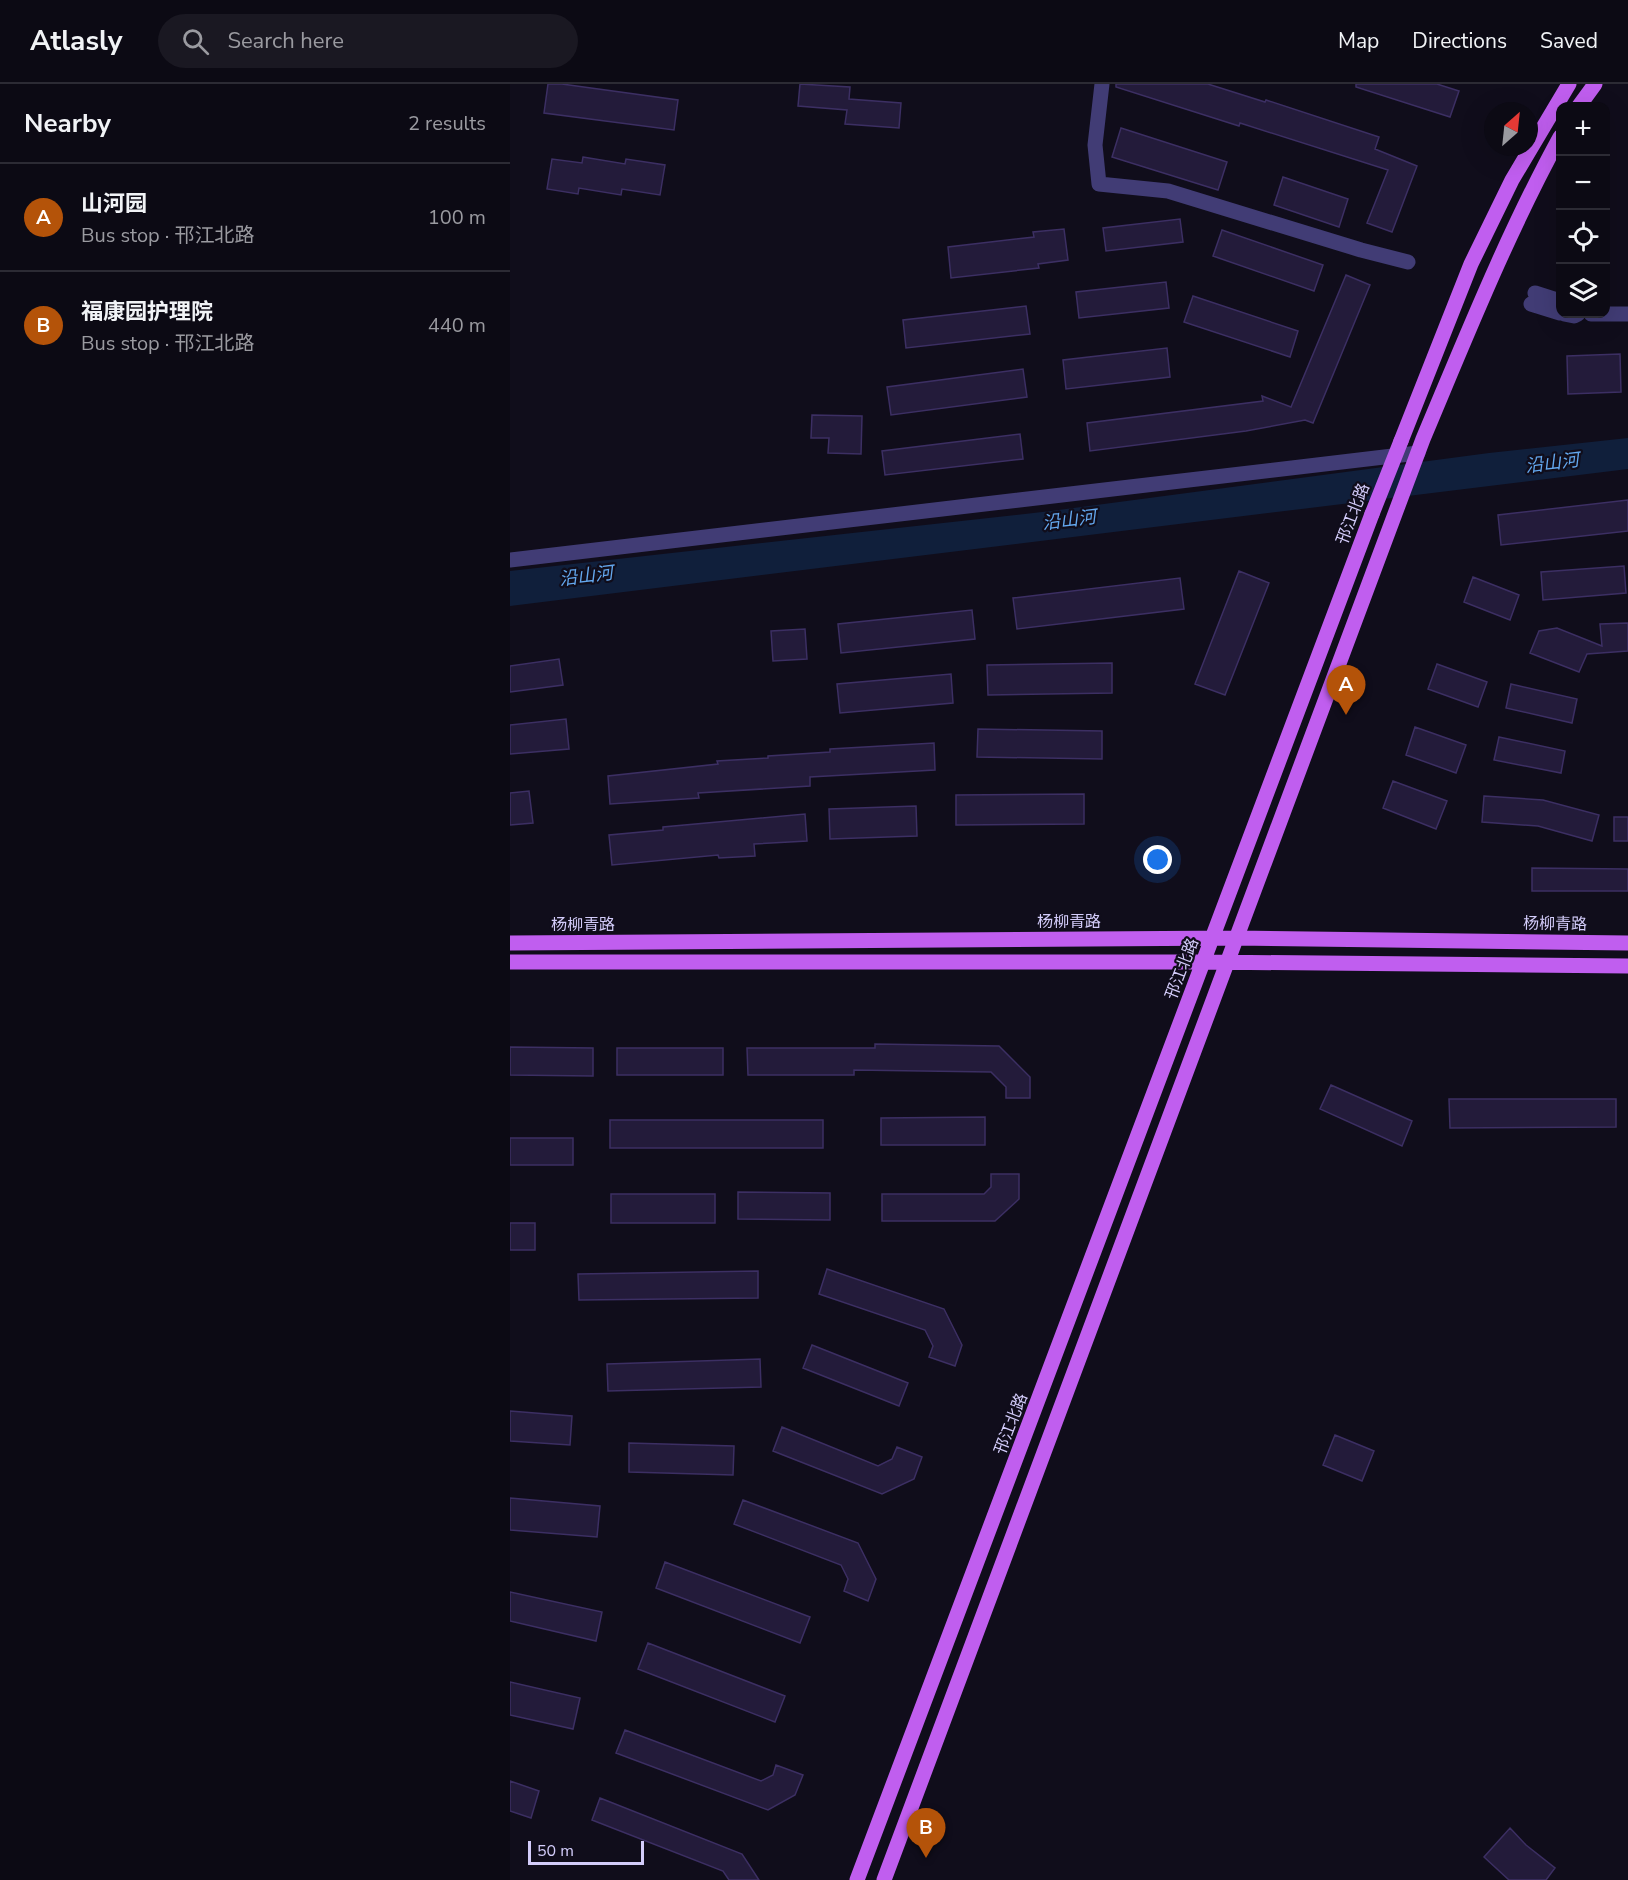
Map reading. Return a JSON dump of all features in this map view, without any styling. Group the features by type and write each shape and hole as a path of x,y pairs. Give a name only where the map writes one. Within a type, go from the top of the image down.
{"main road":[{"name":"邗江北路","path":"857,1880 1372,513 1471,264 1512,180 1569,84"},
{"path":"1582,102 1594,84"},
{"path":"884,1880 1420,446 1492,273 1532,188 1556,144"},
{"name":"杨柳青路","path":"510,943 1237,938 1628,943"},
{"path":"510,962 1204,962 1628,966"}],"street":[{"path":"1102,84 1095,145 1099,183 1168,191 1361,250 1408,262"},
{"path":"1556,301 1533,298 1556,310"},
{"path":"1610,315 1628,314"},
{"path":"510,560 1420,446"}],"water":[{"name":"沿山河","path":"1628,438 1628,469 510,606 510,571 1051,511 1489,453"}],"building":[{"path":"548,84 678,100 674,130 544,113"},
{"path":"800,84 850,87 849,99 901,103 899,128 845,124 847,110 798,106"},
{"path":"1116,84 1208,84 1265,102 1266,100 1379,137 1375,149 1417,166 1392,232 1367,223 1388,170 1240,123 1239,126 1116,87"},
{"path":"1356,84 1437,84 1459,91 1450,117 1356,87"},
{"path":"1121,128 1227,162 1218,190 1112,157"},
{"path":"583,157 625,164 626,159 665,165 660,195 622,189 621,195 579,188 578,194 547,189 552,159 582,163"},
{"path":"1283,177 1348,199 1339,227 1274,205"},
{"path":"1180,219 1183,242 1106,251 1103,228"},
{"path":"1064,229 1068,260 1038,264 1039,268 951,278 948,247 1034,237 1033,232"},
{"path":"1222,230 1323,265 1314,291 1213,256"},
{"path":"1346,275 1370,285 1313,423 1305,420 1246,431 1090,451 1087,423 1263,401 1262,396 1291,407"},
{"path":"1166,282 1169,308 1079,318 1076,292"},
{"path":"1193,296 1298,331 1290,357 1184,322"},
{"path":"1026,306 1030,334 906,348 903,320"},
{"path":"1167,348 1170,377 1066,389 1063,360"},
{"path":"1620,354 1621,392 1568,394 1567,356"},
{"path":"1023,369 1027,397 891,415 887,387"},
{"path":"812,415 862,416 861,454 828,453 829,438 811,438"},
{"path":"1020,434 1023,459 885,475 882,451"},
{"path":"1628,500 1628,531 1501,545 1498,515"},
{"path":"1624,566 1626,593 1543,600 1541,572"},
{"path":"1239,571 1269,583 1225,695 1195,684"},
{"path":"1473,577 1519,595 1510,620 1464,602"},
{"path":"1180,578 1184,609 1017,629 1013,598"},
{"path":"972,610 975,639 841,653 838,624"},
{"path":"1628,623 1628,651 1587,654 1579,672 1530,653 1539,631 1557,628 1602,646 1600,624"},
{"path":"805,629 807,659 773,661 771,631"},
{"path":"559,659 563,685 510,692 510,666"},
{"path":"1112,663 1112,693 988,695 987,665"},
{"path":"1437,664 1487,682 1478,707 1428,689"},
{"path":"951,674 953,703 840,713 837,684"},
{"path":"1511,684 1577,699 1572,723 1506,708"},
{"path":"566,719 569,749 510,754 510,725"},
{"path":"1415,727 1466,745 1456,773 1406,755"},
{"path":"978,729 1102,731 1102,759 977,757"},
{"path":"1499,737 1565,751 1561,773 1494,760"},
{"path":"934,743 935,770 810,777 810,786 698,793 699,798 610,804 608,776 718,764 717,761 830,752 830,749"},
{"path":"1393,781 1447,801 1436,829 1383,808"},
{"path":"529,791 533,823 510,825 510,793"},
{"path":"1084,794 1084,824 956,825 956,795"},
{"path":"1484,796 1543,800 1599,815 1592,841 1538,826 1482,822"},
{"path":"916,806 917,836 830,839 829,809"},
{"path":"805,814 807,841 754,844 755,856 719,858 718,855 612,865 609,835 663,830 663,827"},
{"path":"1614,817 1628,817 1628,841 1614,841"},
{"path":"1532,868 1628,869 1628,891 1532,891"},
{"path":"875,1044 999,1046 1030,1077 1030,1098 1006,1098 1006,1087 991,1072 854,1070 854,1075 748,1075 747,1048 875,1048"},
{"path":"510,1047 593,1048 593,1076 510,1075"},
{"path":"617,1048 723,1048 723,1075 617,1075"},
{"path":"1331,1085 1412,1121 1402,1146 1320,1109"},
{"path":"1449,1099 1616,1099 1616,1127 1450,1128"},
{"path":"985,1117 985,1145 881,1145 881,1118"},
{"path":"610,1120 823,1120 823,1148 610,1148"},
{"path":"510,1138 573,1138 573,1165 510,1165"},
{"path":"991,1174 1019,1174 1019,1199 995,1221 882,1221 882,1194 984,1194 991,1187"},
{"path":"738,1192 830,1193 830,1220 738,1219"},
{"path":"611,1194 715,1194 715,1223 611,1223"},
{"path":"510,1223 535,1223 535,1250 510,1250"},
{"path":"827,1269 944,1309 962,1345 955,1366 929,1357 933,1346 925,1330 819,1294"},
{"path":"758,1271 758,1298 579,1300 578,1274"},
{"path":"812,1345 908,1383 899,1406 803,1368"},
{"path":"760,1359 761,1387 608,1391 607,1364"},
{"path":"510,1411 572,1416 570,1445 510,1441"},
{"path":"782,1427 878,1466 892,1459 897,1447 922,1457 914,1479 882,1494 773,1451"},
{"path":"1335,1435 1374,1451 1362,1481 1323,1465"},
{"path":"629,1443 734,1446 733,1475 629,1472"},
{"path":"510,1498 600,1506 597,1537 510,1530"},
{"path":"743,1500 858,1543 876,1579 868,1601 844,1591 848,1579 841,1565 734,1524"},
{"path":"665,1562 810,1617 800,1643 656,1588"},
{"path":"510,1592 602,1612 596,1641 510,1621"},
{"path":"648,1643 785,1696 775,1722 638,1669"},
{"path":"510,1682 580,1698 573,1729 510,1715"},
{"path":"625,1730 761,1781 773,1775 776,1765 803,1775 795,1795 768,1810 616,1753"},
{"path":"510,1781 539,1791 531,1818 510,1811"},
{"path":"600,1798 742,1854 759,1880 729,1880 723,1871 592,1820"},
{"path":"1510,1828 1526,1845 1555,1868 1546,1880 1509,1880 1484,1857"}],"place":[{"name":"山河园","path":"1346,715"},
{"name":"福康园护理院","path":"926,1858"}]}
